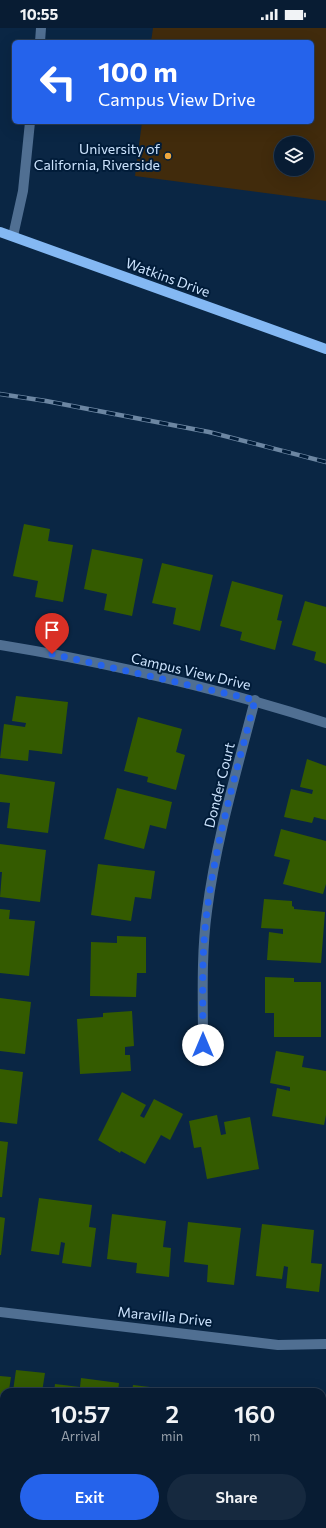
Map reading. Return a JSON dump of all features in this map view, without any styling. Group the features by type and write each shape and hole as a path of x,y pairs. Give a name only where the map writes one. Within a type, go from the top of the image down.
{"main road":[{"name":"Watkins Drive","path":"0,232 326,349"}],"street":[{"path":"40,40 41,28"},
{"path":"13,236 22,191 30,124"},
{"name":"Campus View Drive","path":"0,645 116,667 255,700 326,723"},
{"name":"Donder Court","path":"203,1045 204,952 207,912 218,845 255,700"},
{"name":"Maravilla Drive","path":"0,1312 278,1344 326,1344"}],"shaded area":[{"path":"153,28 326,28 326,201 135,176 142,124 314,124 314,40 151,40"}],"building":[{"path":"24,524 50,529 48,541 73,545 63,602 35,597 38,581 13,576"},
{"path":"92,549 143,559 132,616 104,610 107,594 84,589"},
{"path":"162,563 213,575 200,631 173,624 176,608 152,603"},
{"path":"232,581 283,595 277,620 282,621 275,650 240,640 242,632 220,626"},
{"path":"305,601 326,607 326,664 314,660 316,652 292,645"},
{"path":"16,696 68,702 62,754 29,750 28,761 0,758 4,724 25,727 26,723 12,721"},
{"path":"138,717 182,729 176,752 185,755 176,790 147,782 148,777 124,771"},
{"path":"307,759 326,766 326,820 314,817 312,823 284,817 291,789 312,794 313,790 300,787"},
{"path":"0,774 55,782 48,833 7,828 10,803 0,802"},
{"path":"117,788 172,802 166,829 150,825 144,849 104,839"},
{"path":"281,829 326,841 326,884 323,894 283,884 290,860 274,856"},
{"path":"0,844 46,850 40,902 0,897 2,872 0,872"},
{"path":"98,864 155,871 151,899 135,897 131,921 91,915"},
{"path":"264,899 292,901 292,906 294,909 325,912 321,963 267,960 269,932 283,934 283,929 261,928"},
{"path":"0,909 10,910 9,919 35,921 29,976 0,973"},
{"path":"117,936 146,937 146,973 137,973 136,997 90,996 91,942 117,943"},
{"path":"265,977 294,978 294,982 321,982 321,1037 274,1037 274,1013 265,1013"},
{"path":"0,998 31,1002 25,1054 0,1051"},
{"path":"132,1011 134,1046 125,1047 125,1055 130,1055 131,1071 80,1074 77,1019 103,1017 103,1013"},
{"path":"276,1051 304,1056 302,1067 326,1071 326,1115 324,1125 272,1116 277,1088 290,1091 290,1087 270,1083"},
{"path":"0,1069 23,1072 17,1124 0,1122"},
{"path":"122,1092 146,1105 140,1116 144,1118 154,1099 183,1114 170,1140 161,1135 145,1164 121,1151 120,1153 98,1140"},
{"path":"217,1115 221,1135 226,1134 224,1122 250,1117 259,1169 207,1179 201,1147 194,1148 189,1121"},
{"path":"0,1141 8,1142 2,1197 0,1197"},
{"path":"39,1198 92,1205 89,1227 96,1228 91,1267 62,1263 65,1243 61,1242 59,1255 31,1251"},
{"path":"112,1214 166,1221 163,1247 171,1248 169,1277 136,1273 137,1263 107,1259"},
{"path":"0,1217 5,1218 1,1255 0,1255"},
{"path":"188,1222 241,1228 234,1285 207,1282 208,1265 184,1262"},
{"path":"262,1224 314,1230 311,1263 322,1264 319,1292 286,1288 288,1267 284,1266 282,1279 256,1276"},
{"path":"16,1370 45,1373 43,1388 13,1388"},
{"path":"0,1376 11,1377 9,1388 0,1388"},
{"path":"81,1378 119,1383 118,1388 54,1388 55,1384 80,1387"},
{"path":"133,1385 158,1388 133,1388"}],"railway":[{"path":"0,394 46,401 209,432 326,462"}],"place":[{"name":"University of California, Riverside","path":"168,156"}],"route":[{"path":"52,654 255,700 218,845 207,912 204,952 203,1045"}]}
